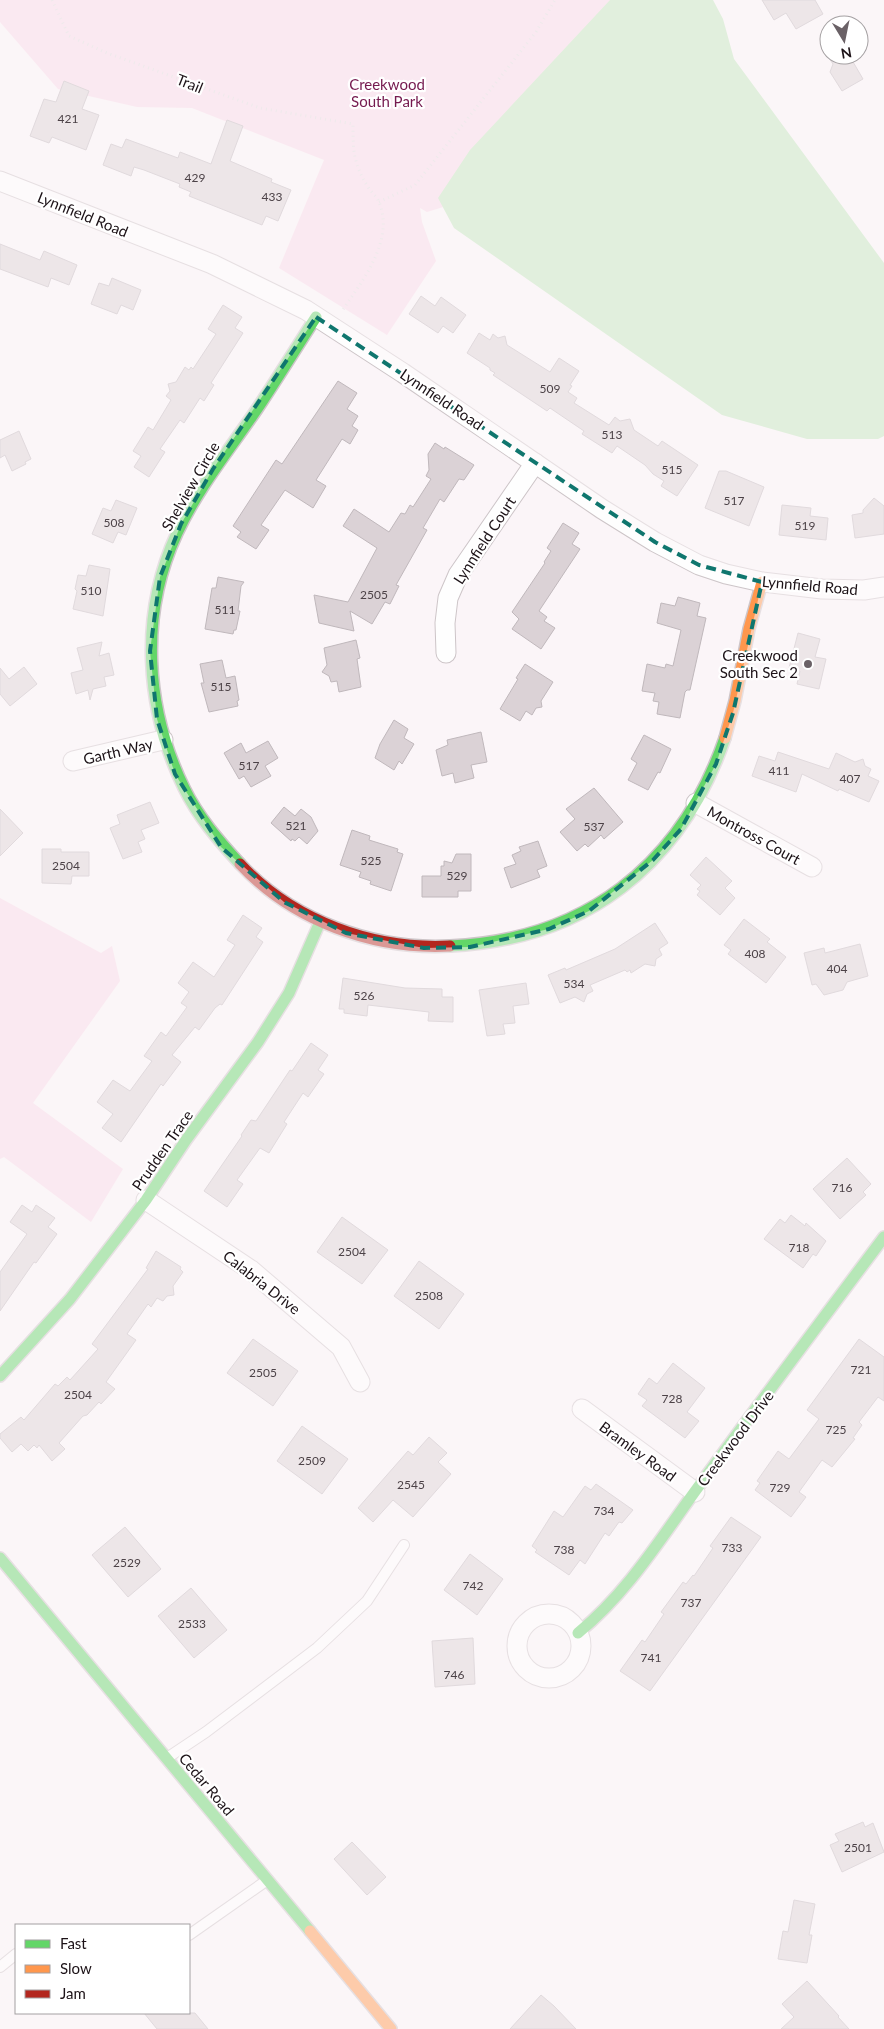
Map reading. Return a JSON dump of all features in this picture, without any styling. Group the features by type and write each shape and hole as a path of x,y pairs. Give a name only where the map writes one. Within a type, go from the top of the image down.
{"street":[{"name":"Lynnfield Road","path":"0,181 212,264 324,322 655,542 699,565 726,574 762,582 822,589 864,590 884,587"},
{"name":"Shelview Circle","path":"324,322 257,408 213,469 181,524 160,577 150,651 153,696 163,740 175,774 208,830 221,847 284,902 320,922 346,933 373,940 424,948 470,947 510,940 549,929 589,911 623,887 653,860 681,829 716,764 733,713 750,626 762,582"},
{"name":"Lynnfield Court","path":"446,654 445,623 448,598 458,575 535,463"},
{"name":"Garth Way","path":"73,761 163,740"},
{"name":"Montross Court","path":"696,802 812,868"},
{"name":"Prudden Trace","path":"0,1376 70,1299 146,1200 186,1140 258,1042 289,993 320,922"},
{"name":"Calabria Drive","path":"146,1200 251,1270 341,1347 360,1382"},
{"name":"Creekwood Drive","path":"578,1633 598,1618 637,1574 694,1492 884,1236"},
{"name":"Bramley Road","path":"582,1409 694,1492"},
{"name":"Cedar Road","path":"0,1558 391,2029"}],"lane":[{"path":"166,1759 206,1732 317,1648 367,1601 404,1545"},
{"path":"190,1934 267,1880"},
{"path":"0,1967 15,1955"}],"path":[{"name":"Trail","path":"52,0 69,36 107,53 260,108 354,124 353,156 368,186 379,202"},
{"path":"324,322 369,270 379,245 383,223 379,202 415,185 536,32 555,0"}],"highlighted area":[{"path":"316,317 655,542 699,565 762,582 733,713 716,764 681,829 653,860 589,911 549,929 470,947 424,948 346,933 284,902 221,847 175,774 157,719 150,651 160,577 181,524 213,469"}],"green space":[{"name":"Creekwood South Park","path":"0,0 643,0 453,204 427,212 420,208 422,222 436,261 387,335 279,268 324,160 192,108 137,107 58,89 0,22"},
{"path":"0,898 101,953 112,946 120,981 33,1103 123,1169 91,1222 4,1157 0,1159"}],"shaded area":[{"path":"610,0 713,0 723,19 734,59 884,263 884,436 878,439 807,439 722,415 454,228 438,198 470,150"}],"building":[{"path":"762,0 815,0 823,14 796,29 786,13 774,20"},
{"path":"833,65 855,65 863,79 842,91 830,72"},
{"path":"64,81 89,91 82,109 99,115 86,150 52,137 49,143 30,136 44,99 56,102"},
{"path":"227,120 243,126 230,161 272,179 271,182 291,190 278,221 266,216 262,225 189,196 191,192 179,187 180,184 144,170 134,167 131,176 103,165 111,144 122,148 126,139 178,158 180,152 211,164"},
{"path":"0,244 40,260 44,251 77,265 69,285 51,278 48,287 0,269"},
{"path":"112,278 141,290 133,310 121,305 117,314 91,304 99,283 109,286"},
{"path":"421,296 435,306 441,297 466,315 453,333 443,326 438,333 409,314"},
{"path":"223,305 242,317 235,328 243,333 211,383 214,385 204,401 200,398 184,423 180,420 160,449 165,452 149,477 134,467 141,456 133,451 148,427 153,430 171,400 166,396 170,391 168,384 176,382 185,367 189,370 191,367 193,369 216,334 208,329"},
{"path":"479,333 490,340 493,334 498,338 505,336 507,345 550,372 559,358 579,371 568,392 577,398 574,403 609,425 615,417 620,421 630,419 634,430 658,446 662,441 698,465 677,496 661,486 664,481 653,474 645,465 617,446 612,453 582,434 584,431 550,408 547,411 493,375 495,373 490,368 467,353"},
{"path":"338,381 357,393 347,409 358,416 352,426 358,430 350,444 342,439 316,480 326,486 313,508 285,490 261,525 269,530 256,549 237,537 241,532 233,526 276,460 282,464"},
{"path":"19,431 31,459 25,462 26,464 12,471 5,455 0,458 0,440"},
{"path":"435,443 474,465 464,480 459,479 444,502 440,499 423,528 427,530 396,585 399,586 390,604 385,602 372,624 350,611 354,631 319,623 314,595 348,602 377,548 343,526 354,509 389,532 401,513 405,514 410,505 413,507 431,479 426,476 429,470 428,454"},
{"path":"719,471 726,471 764,487 749,526 705,508"},
{"path":"874,498 884,506 884,534 855,538 852,515 863,513 863,510"},
{"path":"116,500 137,508 126,535 118,532 113,543 92,534 103,508 111,511"},
{"path":"782,505 811,508 810,516 828,518 826,540 779,535"},
{"path":"563,523 579,533 572,544 580,549 539,611 547,617 544,621 555,628 541,649 512,629 519,619 512,612 545,563 551,551 547,548"},
{"path":"89,565 110,569 103,616 73,609 78,575 86,576"},
{"path":"218,577 244,582 241,586 238,611 240,611 236,630 234,630 233,634 205,629 212,588 216,588"},
{"path":"678,597 700,603 697,616 706,618 690,690 685,692 680,718 657,714 659,702 653,701 655,693 642,691 647,664 665,668 666,664 673,666 681,630 657,623 661,603 675,606"},
{"name":"Creekwood South Sec 2","path":"798,633 820,639 815,657 826,659 819,689 797,684 800,671 789,668"},
{"path":"356,640 360,658 357,659 361,687 339,692 337,681 331,682 329,676 322,672 327,665 324,648"},
{"path":"102,642 99,656 109,653 114,675 104,677 106,686 93,689 90,700 88,690 76,694 71,673 83,670 77,648"},
{"path":"222,660 226,678 235,676 239,700 237,701 238,706 209,712 201,683 204,683 200,664"},
{"path":"525,664 553,682 541,701 542,707 536,708 532,715 526,711 520,721 500,709"},
{"path":"24,667 37,684 10,706 0,694 0,668 9,679"},
{"path":"394,720 408,729 404,738 414,744 402,764 399,761 394,770 375,758 380,744"},
{"path":"481,732 487,762 471,765 474,778 455,783 453,773 442,776 436,750 448,745 447,740"},
{"path":"644,735 671,749 660,773 658,772 648,790 628,780 637,763 631,759"},
{"path":"268,741 278,758 265,766 271,776 251,787 244,776 239,779 224,753 241,743 246,753"},
{"path":"778,752 829,769 836,753 855,762 863,759 865,766 871,769 868,776 879,781 869,802 839,789 838,791 802,774 796,792 752,776 759,756 775,761"},
{"path":"594,788 623,822 604,839 601,835 588,847 585,844 577,851 560,832 575,819 566,809"},
{"path":"150,802 159,823 141,830 145,839 138,842 142,852 123,859 110,828 120,824 117,815"},
{"path":"284,807 295,816 301,809 311,817 318,831 307,844 299,837 295,841 292,839 291,841 271,823"},
{"path":"0,809 23,833 0,856"},
{"path":"352,830 370,836 369,840 398,849 397,852 403,854 391,891 370,884 371,881 359,877 361,872 340,865"},
{"path":"538,841 547,866 537,870 540,877 511,888 504,868 516,864 512,855 521,851 519,847"},
{"path":"42,849 61,849 61,852 89,852 89,876 72,876 71,884 42,883"},
{"path":"456,854 471,854 471,891 458,891 458,897 422,897 422,876 441,876 441,866 444,866 444,861 452,863"},
{"path":"706,857 732,881 725,888 735,898 720,915 697,895 700,891 697,889 701,885 690,875"},
{"path":"243,915 262,928 256,937 263,942 222,1005 220,1004 215,1008 199,1030 195,1027 172,1055 181,1062 163,1086 161,1084 121,1142 102,1128 113,1114 97,1102 113,1080 130,1091 152,1061 144,1056 161,1032 166,1036 187,1007 181,1003 189,992 178,983 193,962 214,977 235,945 227,940"},
{"path":"744,919 770,939 767,942 786,957 766,983 728,954 731,950 724,945"},
{"path":"655,923 668,943 659,949 662,955 656,959 655,966 645,964 631,973 630,970 627,972 625,970 590,985 593,991 587,994 584,1002 575,997 560,1003 548,975 565,968 566,970 615,949"},
{"path":"860,944 868,976 847,982 843,990 824,995 816,984 812,985 804,953 824,948 825,953"},
{"path":"343,978 405,988 442,989 442,997 453,997 453,1022 428,1021 429,1012 368,1005 367,1016 344,1013 344,1009 339,1009"},
{"path":"526,983 529,1004 513,1006 515,1023 503,1024 505,1034 487,1036 479,990"},
{"path":"311,1043 328,1055 318,1070 324,1074 308,1097 303,1093 284,1122 287,1124 269,1153 260,1148 237,1180 243,1184 227,1207 204,1191 251,1120 256,1121 290,1070 292,1071"},
{"path":"847,1158 871,1184 863,1192 866,1195 840,1219 813,1189"},
{"path":"22,1205 32,1212 36,1205 55,1218 48,1227 57,1234 36,1263 34,1262 0,1311 0,1272 27,1234 10,1222"},
{"path":"791,1215 805,1226 806,1223 826,1241 816,1256 813,1254 803,1268 764,1239 780,1219 785,1223"},
{"path":"342,1217 388,1250 362,1284 317,1252"},
{"path":"156,1251 181,1267 180,1269 183,1272 173,1286 174,1295 167,1296 163,1301 157,1298 151,1307 148,1304 127,1334 136,1340 106,1382 115,1389 101,1404 99,1402 87,1415 83,1416 59,1443 65,1449 52,1461 39,1445 37,1448 34,1445 28,1451 21,1444 12,1452 0,1438 0,1434 21,1417 24,1420 55,1384 58,1386 67,1377 70,1380 98,1349 92,1344 148,1269 146,1268"},
{"path":"419,1261 464,1294 439,1329 394,1296"},
{"path":"253,1339 298,1371 273,1406 227,1373"},
{"path":"859,1339 884,1357 884,1401 878,1397 859,1422 862,1425 853,1438 855,1439 832,1467 822,1460 799,1492 806,1497 791,1517 755,1490 760,1483 757,1481 778,1451 789,1459 819,1419 807,1410"},
{"path":"673,1363 705,1388 687,1412 699,1421 685,1438 642,1406 647,1400 638,1394 649,1378 657,1384"},
{"path":"302,1426 348,1459 322,1494 277,1461"},
{"path":"429,1437 447,1453 438,1462 451,1474 413,1517 393,1500 373,1522 358,1508 408,1451 413,1455"},
{"path":"596,1484 633,1510 622,1523 619,1522 609,1536 605,1533 585,1564 580,1560 569,1575 535,1552 537,1550 532,1546 554,1511 563,1517 585,1486 591,1490"},
{"path":"731,1517 761,1537 650,1691 620,1671 642,1640 645,1642 664,1614 661,1612 683,1582 686,1584 694,1576 713,1548 710,1546"},
{"path":"125,1527 161,1569 128,1597 92,1555"},
{"path":"470,1554 503,1579 477,1615 444,1590"},
{"path":"191,1588 227,1630 194,1658 158,1616"},
{"path":"473,1638 475,1684 435,1687 432,1641"},
{"path":"863,1822 865,1827 873,1823 884,1852 842,1872 830,1845 839,1841 835,1834"},
{"path":"352,1842 386,1877 367,1895 334,1859"},
{"path":"794,1900 815,1904 809,1935 812,1935 807,1963 778,1959 783,1931 788,1932"},
{"path":"807,1981 849,2029 781,2029 794,2017 782,2004"},
{"path":"541,1995 554,2006 576,2029 510,2029"},
{"path":"195,2013 208,2029 157,2029 145,2014"}],"traffic: fast":[{"path":"240,864 209,828 196,809 184,788 171,757 161,726 155,694 152,629 157,596 165,564 185,516 214,469 257,409 316,317"},
{"path":"450,946 499,941 544,929 585,911 622,888 654,858 682,824 706,783 725,738"},
{"path":"0,1376 70,1299 146,1200 186,1140 258,1042 289,993 320,922"},
{"path":"578,1633 612,1601 642,1566 743,1426 884,1237"},
{"path":"0,1558 310,1931"}],"traffic: slow":[{"path":"725,738 735,701 749,629 762,582"},
{"path":"310,1931 391,2029"}],"traffic: jam":[{"path":"240,864 261,884 284,901 309,916 336,928 392,943 450,946"}],"place":[{"name":"Creekwood South Sec 2","path":"808,664"}]}
